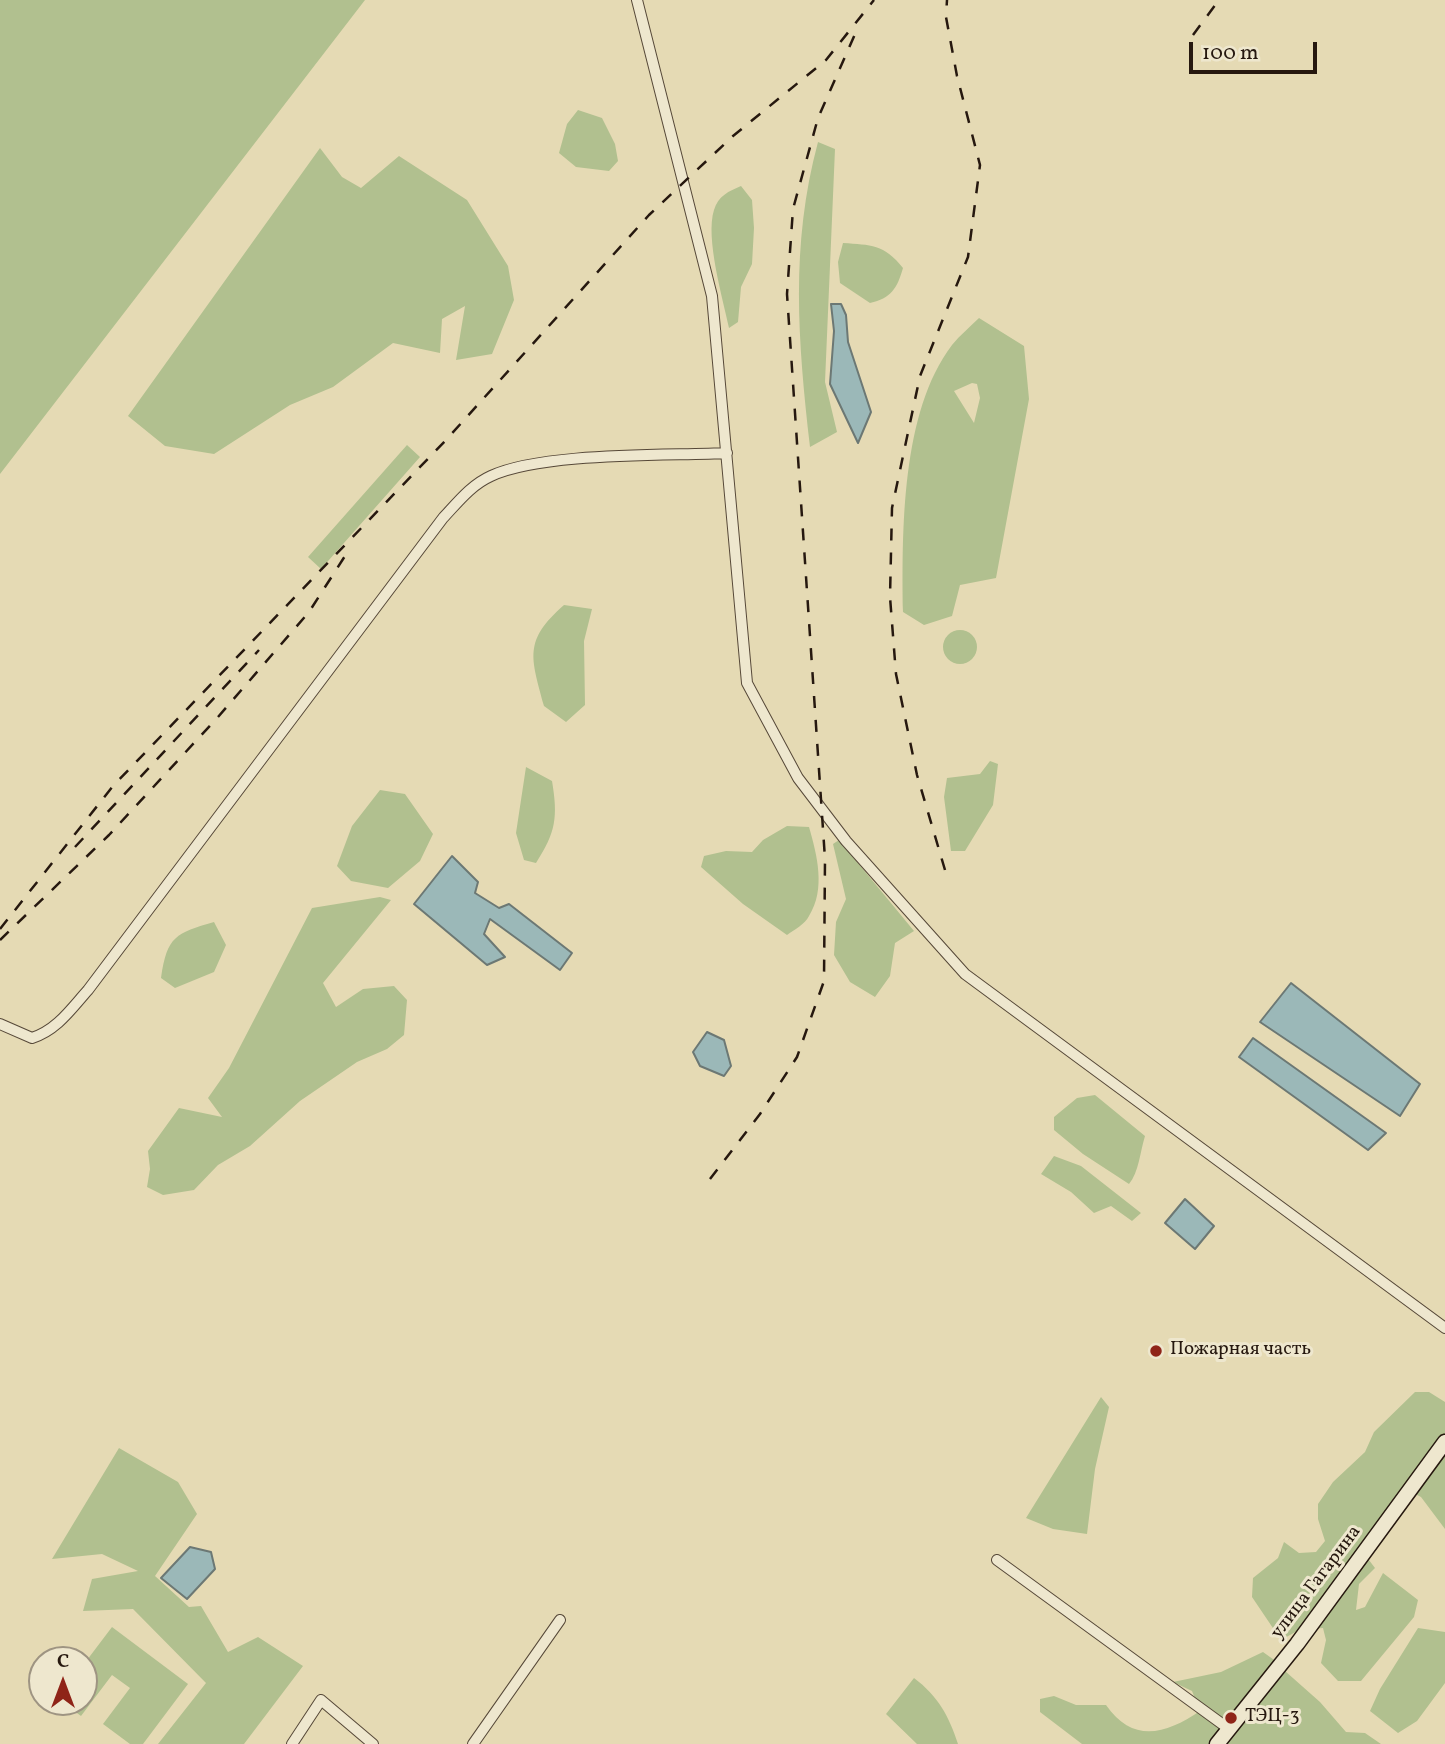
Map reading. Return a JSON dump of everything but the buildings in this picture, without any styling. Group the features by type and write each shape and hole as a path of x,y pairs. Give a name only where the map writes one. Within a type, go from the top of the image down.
{"main road":[{"name":"улица Гагарина","path":"1217,1744 1297,1644 1445,1442"}],"street":[{"path":"638,0 708,269 747,683 798,778 846,841 965,974 1445,1328"},
{"path":"0,1024 32,1038 43,1034 54,1028 88,990 443,518 468,491 492,475 548,463 727,453"},
{"path":"997,1560 1229,1729"},
{"path":"473,1744 560,1620"},
{"path":"292,1744 321,1700 373,1744"}],"green space":[{"path":"0,0 365,0 0,474"},
{"path":"578,110 602,118 615,144 618,161 609,171 576,167 559,153 567,124"},
{"path":"818,142 835,149 825,382 837,432 810,447 802,369 799,294 803,219"},
{"path":"320,148 342,177 361,188 399,156 467,200 508,266 514,300 492,354 456,360 465,306 442,319 440,353 393,343 333,387 290,405 214,454 165,446 128,416"},
{"path":"741,186 752,200 752,264 741,287 738,322 729,328 716,269 712,222 718,201"},
{"path":"843,243 876,247 896,260 903,268 892,292 870,303 840,283 838,262"},
{"path":"979,318 1024,346 1029,399 996,578 960,585 952,616 924,625 903,612 905,510 914,438 935,372 952,345","holes":["972,383 977,384 980,398 974,423 954,391"]},
{"path":"407,445 420,457 321,569 308,557"},
{"path":"564,605 592,609 584,641 585,705 566,722 544,706 534,662 536,640 542,629"},
{"path":"960,630 972,635 977,647 972,659 960,664 948,659 943,647 948,635"},
{"path":"990,761 998,764 993,805 965,851 951,851 944,797 947,778 980,774"},
{"path":"526,767 552,781 554,794 554,824 536,863 524,860 516,833"},
{"path":"380,790 405,794 433,834 420,861 388,888 351,881 337,866 352,826"},
{"path":"787,826 809,827 819,883 809,916 787,935 743,904 701,867 704,856 726,851 752,852 763,840"},
{"path":"839,840 914,931 895,943 890,976 875,997 850,982 834,955 836,922 846,899 833,844"},
{"path":"380,897 391,900 323,983 336,1007 363,989 394,986 407,1000 404,1035 387,1049 357,1062 300,1101 250,1146 218,1165 194,1190 163,1195 147,1187 150,1169 148,1151 179,1108 222,1117 208,1098 229,1068 312,908"},
{"path":"214,922 226,945 214,972 175,988 161,978 166,953 176,938 191,929"},
{"path":"1095,1095 1145,1136 1137,1168 1129,1184 1083,1154 1054,1130 1054,1117 1077,1098"},
{"path":"1054,1156 1081,1166 1141,1213 1132,1221 1111,1206 1094,1213 1071,1192 1041,1174"},
{"path":"1415,1392 1429,1392 1445,1402 1445,1529 1421,1497 1402,1487 1359,1547 1375,1568 1359,1584 1356,1610 1365,1607 1383,1573 1418,1600 1414,1617 1361,1681 1338,1681 1321,1663 1326,1640 1323,1628 1299,1630 1281,1640 1252,1597 1253,1578 1278,1558 1284,1542 1299,1553 1316,1552 1325,1541 1318,1519 1318,1504 1333,1482 1365,1452 1374,1432"},
{"path":"1101,1397 1109,1407 1095,1469 1087,1534 1053,1529 1026,1518"},
{"path":"119,1448 178,1482 197,1514 155,1576 189,1607 201,1606 228,1652 258,1637 303,1666 244,1744 158,1744 206,1683 133,1609 83,1611 92,1579 138,1571 102,1554 52,1559"},
{"path":"112,1627 188,1684 143,1744 130,1744 103,1724 130,1688 112,1675 98,1694 98,1646"},
{"path":"1418,1628 1445,1632 1445,1683 1417,1721 1398,1733 1370,1711 1380,1689"},
{"path":"1263,1652 1277,1662 1209,1744 1082,1744 1040,1712 1040,1699 1054,1696 1076,1705 1106,1705 1127,1726 1139,1730 1162,1729 1200,1711 1192,1691 1173,1682 1221,1672"},
{"path":"1285,1671 1320,1702 1346,1732 1365,1733 1381,1744 1225,1744"},
{"path":"914,1678 942,1707 958,1744 917,1744 886,1714"}],"water":[{"path":"831,304 841,304 846,315 848,342 871,412 858,443 830,384 834,331"},
{"path":"452,856 478,882 475,893 499,908 509,904 572,953 560,970 490,919 484,934 505,957 487,965 414,904"},
{"path":"1291,983 1420,1084 1400,1116 1260,1022"},
{"path":"707,1032 724,1040 731,1066 724,1076 700,1066 693,1052"},
{"path":"1253,1038 1386,1133 1368,1150 1239,1057"},
{"path":"1185,1199 1214,1226 1195,1249 1165,1223"},
{"path":"190,1547 211,1552 215,1569 187,1599 161,1578"}],"railway":[{"path":"0,929 113,786 446,440 649,215 733,136 826,60 874,0"},
{"path":"945,870 917,775 896,674 890,597 892,508 920,376 968,257 980,165 957,76 946,17 947,0"},
{"path":"1193,35 1219,0"},
{"path":"710,1179 760,1114 797,1057 824,981 825,859 787,294 793,209 818,118 856,32"},
{"path":"0,940 109,835 218,717 309,612 345,556"},
{"path":"75,847 259,650"}],"place":[{"name":"Пожарная часть","path":"1156,1351"},
{"name":"ТЭЦ-3","path":"1231,1718"}]}
